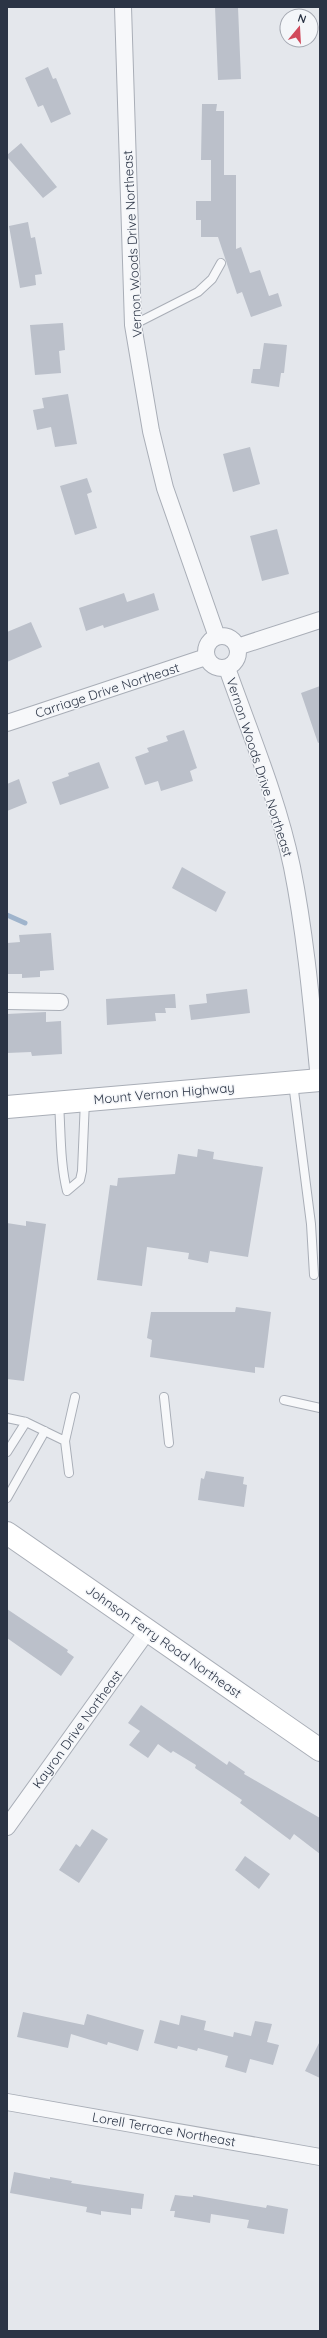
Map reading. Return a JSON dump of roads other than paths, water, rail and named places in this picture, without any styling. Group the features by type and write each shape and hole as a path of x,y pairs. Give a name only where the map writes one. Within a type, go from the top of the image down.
{"street":[{"name":"Vernon Woods Drive Northeast","path":"123,7 133,325 151,431 165,488 217,637"},
{"path":"237,647 320,620"},
{"path":"217,637 232,639 237,647 237,658 234,663 227,668 219,669 214,667 206,657 209,644 217,637"},
{"name":"Carriage Drive Northeast","path":"7,723 206,657"},
{"name":"Vernon Woods Drive Northeast","path":"227,668 275,805 291,865 303,931 320,1080"},
{"path":"7,1001 60,1002"},
{"name":"Mount Vernon Highway","path":"7,1107 320,1080"},
{"name":"Johnson Ferry Road Northeast","path":"7,1533 320,1750"},
{"name":"Kayron Drive Northeast","path":"7,1827 148,1630"},
{"name":"Lorell Terrace Northeast","path":"7,2102 320,2157"}],"lane":[{"path":"133,325 198,292 212,280 221,263"},
{"path":"293,1082 312,1224 314,1275"},
{"path":"59,1102 62,1144 61,1169 67,1191 80,1180 82,1171 85,1100"},
{"path":"164,1396 169,1443"},
{"path":"69,1473 65,1441 75,1397"},
{"path":"284,1400 320,1408"},
{"path":"7,1418 26,1422 65,1441"},
{"path":"7,1452 26,1422"},
{"path":"7,1498 45,1431"}],"waterway":[{"path":"7,915 25,923"}]}
